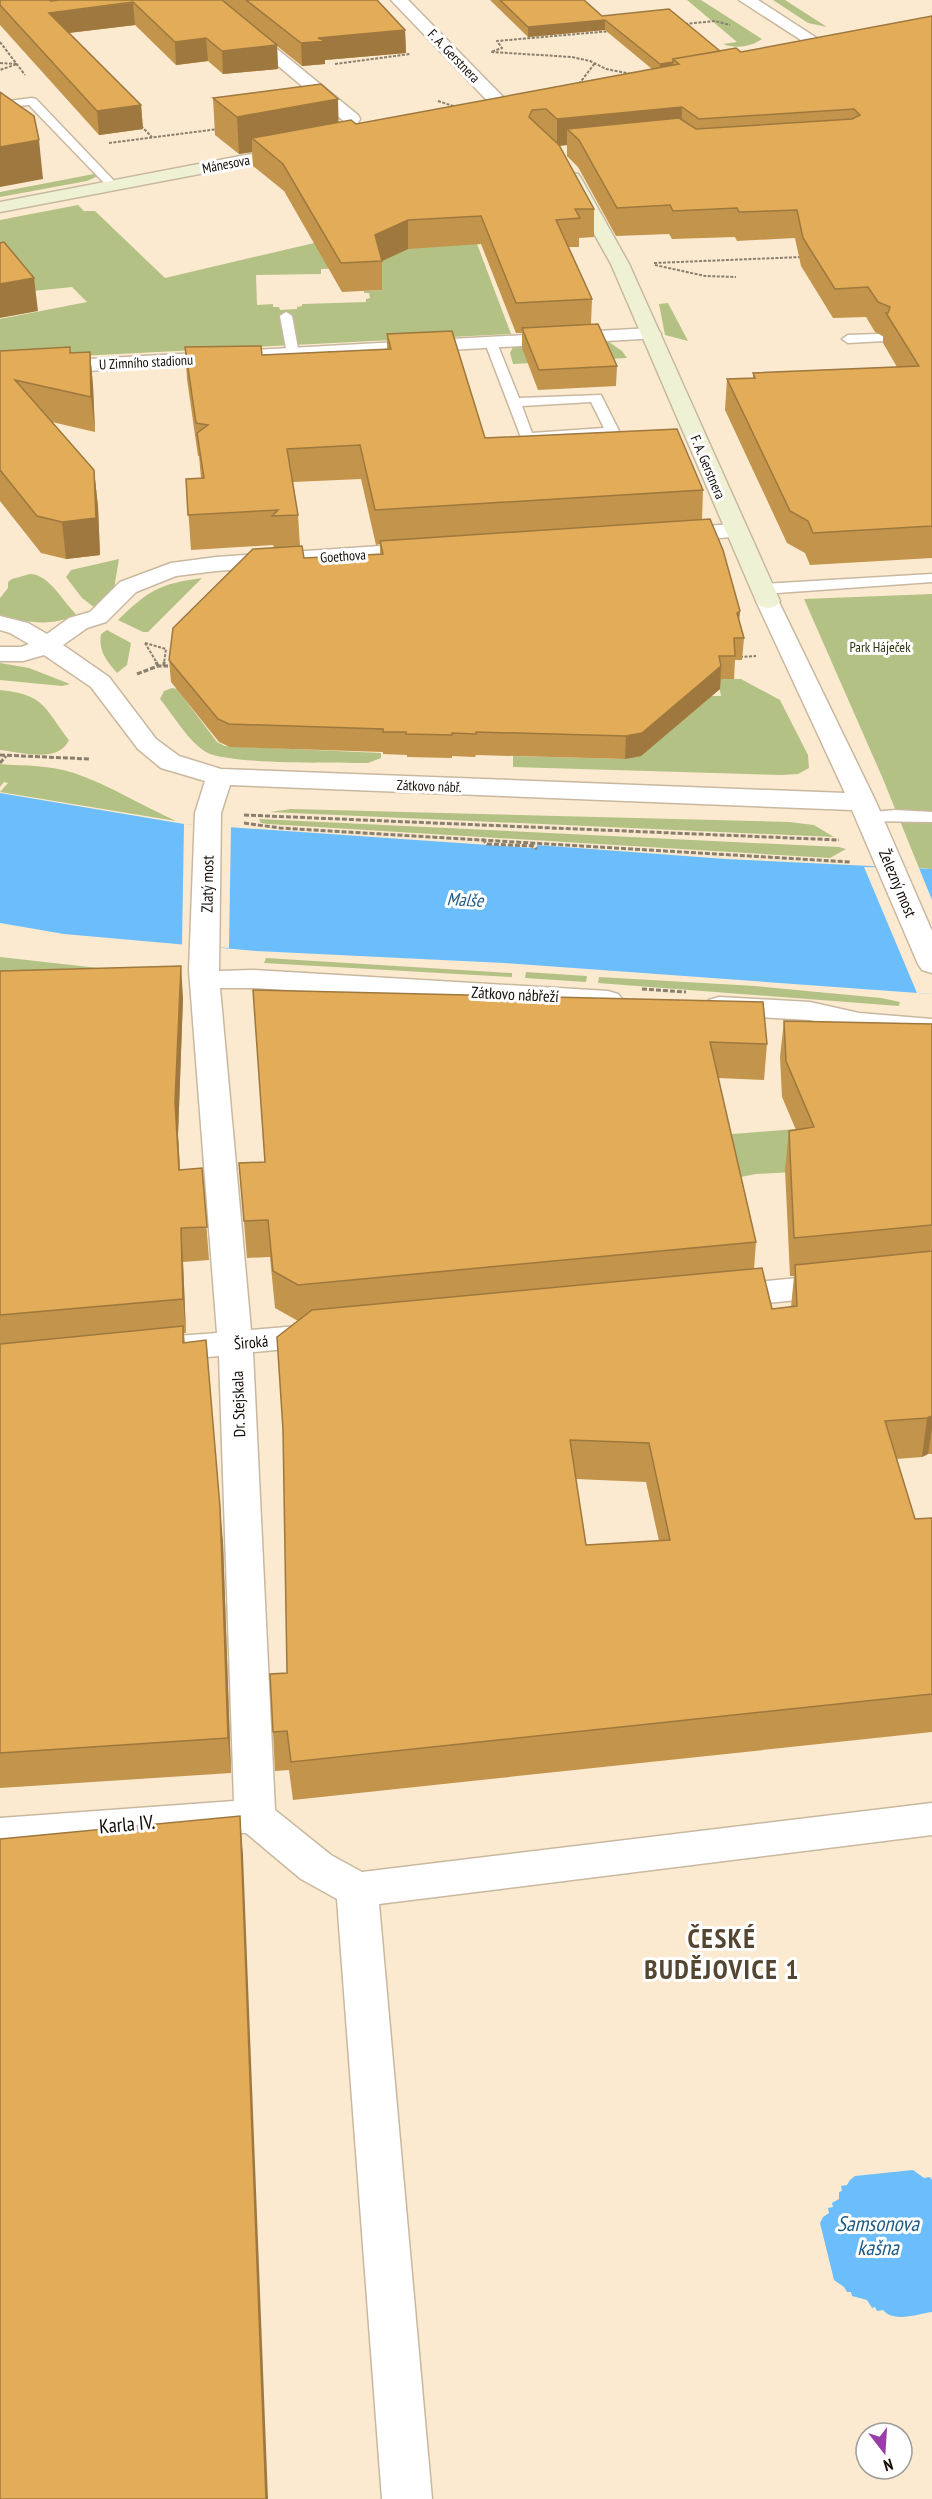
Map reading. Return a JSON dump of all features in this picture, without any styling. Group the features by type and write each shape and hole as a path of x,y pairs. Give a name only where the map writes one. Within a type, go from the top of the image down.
{"street":[{"path":"208,0 352,119"},
{"name":"F. A. Gerstnera","path":"399,0 513,112 488,114"},
{"path":"747,0 824,48"},
{"path":"804,52 844,44"},
{"name":"Mánesova","path":"0,207 319,146"},
{"name":"F. A. Gerstnera","path":"561,163 567,168 620,264 736,531 866,810"},
{"name":"U Zimního stadionu","path":"0,370 651,334"},
{"path":"649,536 736,531"},
{"name":"Goethova","path":"46,646 78,622 99,617 128,587 171,570 216,564 443,549"},
{"name":"Zátkovo nábř.","path":"0,623 19,628 100,682 147,744 170,762 219,777 866,810"},
{"path":"0,642 16,646 46,646"},
{"path":"0,654 23,654 46,646"},
{"name":"Zlatý most","path":"206,986 208,813 219,777"},
{"name":"Železný most","path":"866,810 932,964"},
{"name":"Zátkovo nábřeží","path":"206,986 252,979 639,1001"},
{"name":"Dr. Stejskala","path":"206,986 235,1343 255,1816"},
{"path":"698,1005 810,1011 859,1022 932,1028"},
{"path":"698,1299 873,1282"},
{"name":"Široká","path":"127,1352 346,1333"},
{"path":"255,1816 316,1867 357,1890 932,1819"},
{"name":"Karla IV.","path":"0,1835 255,1816"},
{"path":"357,1890 407,2499"}],"lane":[{"path":"0,105 32,101 113,186"},
{"path":"286,316 293,354"},
{"path":"848,339 879,338"},
{"path":"491,343 526,437 612,431 596,398 513,402"},
{"path":"766,595 932,578"},
{"path":"866,810 895,815 932,817"}],"path":[{"path":"681,24 715,21 735,26"},
{"path":"615,30 497,41 502,48 491,52 572,57 595,63 606,69 631,74"},
{"path":"0,44 30,80"},
{"path":"291,70 411,54"},
{"path":"0,63 17,64"},
{"path":"579,84 595,63"},
{"path":"0,70 17,64"},
{"path":"438,101 456,107"},
{"path":"136,121 152,137"},
{"path":"75,147 223,128"},
{"path":"183,134 188,138"},
{"path":"736,277 696,274 648,263 802,257"},
{"path":"136,674 158,666 166,666 166,649 145,643 158,666"},
{"path":"730,657 740,657"},
{"path":"0,755 90,759"},
{"path":"0,763 6,755"},
{"path":"237,815 832,842"},
{"path":"240,822 280,828 482,838 857,862"},
{"path":"482,838 487,844 532,846 537,849"}],"green space":[{"path":"687,0 701,0 762,39 743,46 723,44 737,42"},
{"path":"773,0 785,0 827,27 808,23"},
{"path":"99,173 100,175 87,181 0,197 0,192"},
{"path":"78,205 84,211 95,211 165,278 314,243 471,228 511,334 0,360 0,319 87,302 72,287 33,291 0,275 0,220","holes":["350,268 382,290 364,291 364,293 369,293 370,298 366,299 366,302 302,304 297,309 280,310 279,307 273,307 273,304 257,305 256,275 321,274 321,269"]},
{"path":"668,303 688,341 665,335 659,304"},
{"path":"609,342 622,351 627,358 513,364 510,353 513,347"},
{"path":"119,559 114,589 95,608 82,598 66,577 71,570"},
{"path":"30,574 37,575 49,583 76,614 48,622 19,620 0,615 0,598 8,588 8,582"},
{"path":"202,578 148,632 143,632 118,620 156,590 175,583"},
{"name":"Park Háječek","path":"932,594 932,869 919,868 883,779 804,599"},
{"path":"107,630 131,643 127,665 117,673 102,651 101,634"},
{"path":"0,663 29,668 70,684 62,686 0,680"},
{"path":"718,679 741,679 780,700 808,755 809,768 798,774 782,775 513,767 513,756 625,759 643,754 711,696 721,696"},
{"path":"177,689 217,742 225,746 381,753 381,758 368,763 309,763 236,759 206,752 193,741 160,699 164,691"},
{"path":"0,690 26,695 42,704 69,740 64,747 57,752 38,755 0,750"},
{"path":"0,764 65,770 100,783 176,821 0,792 8,783 4,782 0,787"},
{"path":"291,809 789,822 814,825 834,837 270,812"},
{"path":"259,819 846,849 830,858 268,824 261,823"},
{"path":"0,957 116,970 0,985"},
{"path":"266,958 512,973 512,977 264,963"},
{"path":"526,972 587,976 586,982 525,978"},
{"path":"599,977 755,986 881,998 900,1002 899,1006 598,983"},
{"path":"796,1129 828,1206 794,1172 756,1174 694,1186 720,1135"}],"water":[{"name":"Malše","path":"0,793 184,824 532,848 537,848 537,845 726,859 932,869 932,994 504,963 256,951 64,934 0,923"},
{"name":"Samsonova kašna","path":"913,2170 924,2178 930,2177 932,2180 932,2312 899,2317 883,2310 877,2311 867,2300 852,2296 851,2292 847,2292 834,2280 820,2223 829,2213 828,2208 833,2207 832,2203 839,2199 841,2186 847,2185 855,2176"}],"pier":[{"path":"184,824 231,826 229,948 182,945"},
{"path":"864,867 919,868 932,900 932,994 917,993"}],"building":[{"path":"0,0 222,0 277,45 222,51 206,38 175,42 133,2 49,13 141,105 97,111 0,5"},
{"path":"246,0 377,0 405,30 318,38 325,41 301,43"},
{"path":"500,0 584,0 602,16 669,9 720,51 673,59 673,62 660,64 605,20 528,27"},
{"path":"932,16 932,526 813,533 808,521 790,511 727,379 755,378 753,373 919,366 886,313 890,307 878,302 868,287 835,289 803,238 797,210 739,212 737,208 673,211 670,205 617,208 579,140 567,129 679,118 696,129 852,119 860,115 854,109 699,119 682,107 557,119 546,109 532,110 529,117 559,145 594,209 575,209 580,218 556,220 592,299 516,303 481,216 408,220 375,235 382,261 341,263 283,164 252,138 351,120 356,124 679,64 673,59 736,48 741,52"},
{"path":"321,84 338,99 237,117 213,98"},
{"path":"0,92 34,116 39,140 0,147"},
{"path":"4,242 34,278 0,284 0,243"},
{"path":"598,324 617,366 539,370 522,328"},
{"path":"452,331 485,438 677,429 703,490 375,510 360,445 287,449 298,515 272,516 278,510 188,515 186,479 204,478 197,433 208,425 196,423 185,347 261,346 262,355 391,349 387,334"},
{"path":"70,347 70,353 90,352 91,397 15,380 94,470 96,518 62,522 37,516 0,470 0,351"},
{"path":"710,519 723,550 740,611 737,613 744,638 734,638 735,656 719,656 721,666 642,733 626,736 476,732 476,734 452,733 452,735 406,734 406,732 383,732 383,729 229,724 218,719 169,660 173,628 253,549 302,546 304,558 383,554 380,541"},
{"path":"181,966 175,1102 179,1170 202,1168 207,1227 181,1228 183,1299 0,1315 0,971"},
{"path":"253,990 763,1002 767,1044 710,1042 756,1242 298,1285 273,1271 268,1220 244,1221 239,1163 265,1162"},
{"path":"784,1021 932,1024 932,1225 794,1238 789,1131 814,1127 786,1061"},
{"path":"932,1251 932,1416 885,1421 915,1519 932,1518 932,1694 291,1762 287,1731 273,1732 270,1674 287,1673 283,1430 277,1337 312,1310 762,1268 772,1309 797,1306 795,1265","holes":["570,1440 649,1443 670,1540 586,1545"]},
{"path":"183,1326 183,1343 206,1340 220,1507 228,1738 0,1753 0,1344"},
{"path":"240,1816 266,2499 0,2499 0,1839"}],"district":[{"name":"ČESKÉ BUDĚJOVICE 1","path":"722,1954"}]}
